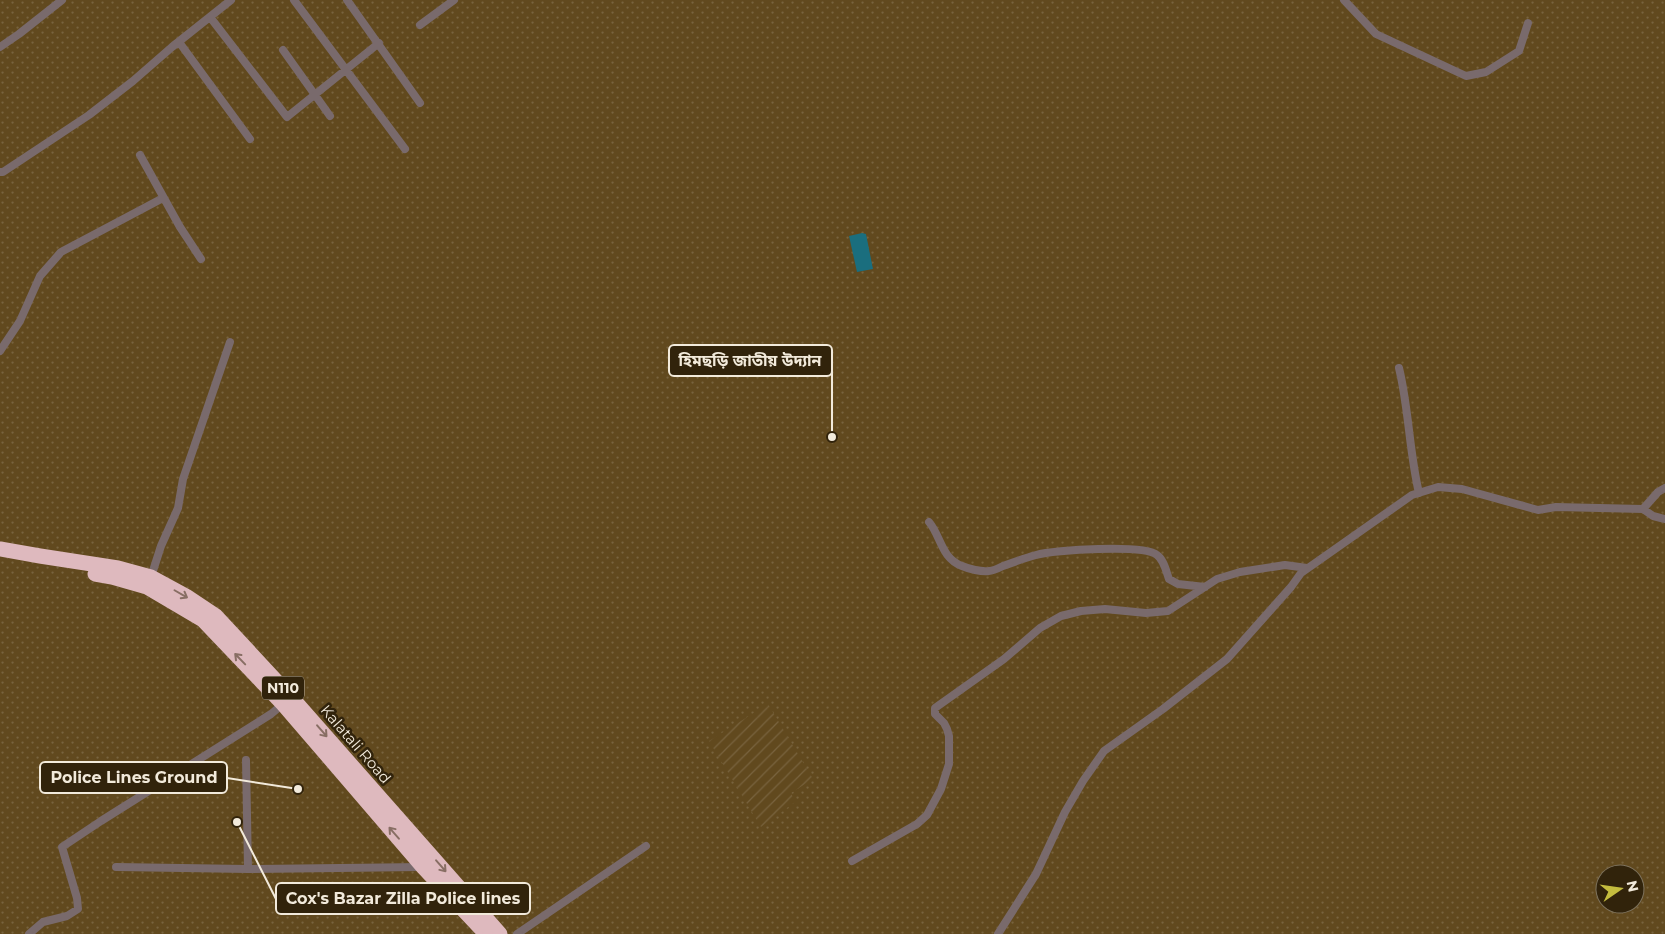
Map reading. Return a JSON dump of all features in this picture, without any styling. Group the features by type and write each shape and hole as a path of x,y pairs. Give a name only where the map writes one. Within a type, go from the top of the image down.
{"highway":[{"name":"Kalatali Road","path":"0,549 118,568 151,577 186,596 216,616 293,698 412,844 423,867 486,934"},
{"name":"Kalatali Road","path":"0,560 112,577 147,587 202,620 283,704 412,844 500,934"}],"street":[{"path":"0,47 62,0"},
{"path":"0,172 3,172 89,115 230,0"},
{"path":"294,0 405,149"},
{"path":"347,0 420,103"},
{"path":"420,25 454,0"},
{"path":"1344,0 1376,34 1466,76 1486,72 1519,50 1528,23"},
{"path":"210,17 287,117 378,43"},
{"path":"179,42 250,139"},
{"path":"283,50 330,116"},
{"path":"140,155 163,198 201,259"},
{"path":"0,351 20,321 40,276 60,252 163,198"},
{"path":"151,577 161,546 178,508 183,479 230,342"},
{"path":"1399,368 1405,393 1410,440 1419,493"},
{"path":"998,934 1036,874 1065,812 1104,750 1164,708 1226,659 1304,570 1412,495 1438,487 1462,489 1538,510 1564,506 1643,509 1653,516 1665,519"},
{"path":"1643,509 1658,492 1665,488"},
{"path":"929,522 934,528 940,544 951,558 966,568 989,571 1037,554 1068,550 1105,548 1131,550 1156,554 1163,562 1168,579 1178,584 1205,588"},
{"path":"852,861 917,824 928,815 941,789 949,764 948,736 944,723 935,714 936,708 1004,659 1040,628 1061,616 1080,611 1106,609 1146,613 1168,611 1217,579 1240,572 1284,565 1304,570"},
{"path":"30,934 44,922 67,916 78,908 77,898 62,847 271,714 283,704"},
{"path":"246,760 248,869"},
{"path":"517,934 646,846"},
{"path":"116,867 248,869 423,867"}],"shaded area":[{"path":"0,0 1665,0 1665,934 0,934"},
{"path":"768,704 813,779 791,793 795,802 761,827 709,741"}],"water":[{"path":"866,234 873,269 857,272 849,236"}],"place":[{"name":"হিমছড়ি জাতীয় উদ্যান","path":"832,437"},
{"name":"Police Lines Ground","path":"298,789"},
{"name":"Cox's Bazar Zilla Police lines","path":"237,822"}]}
